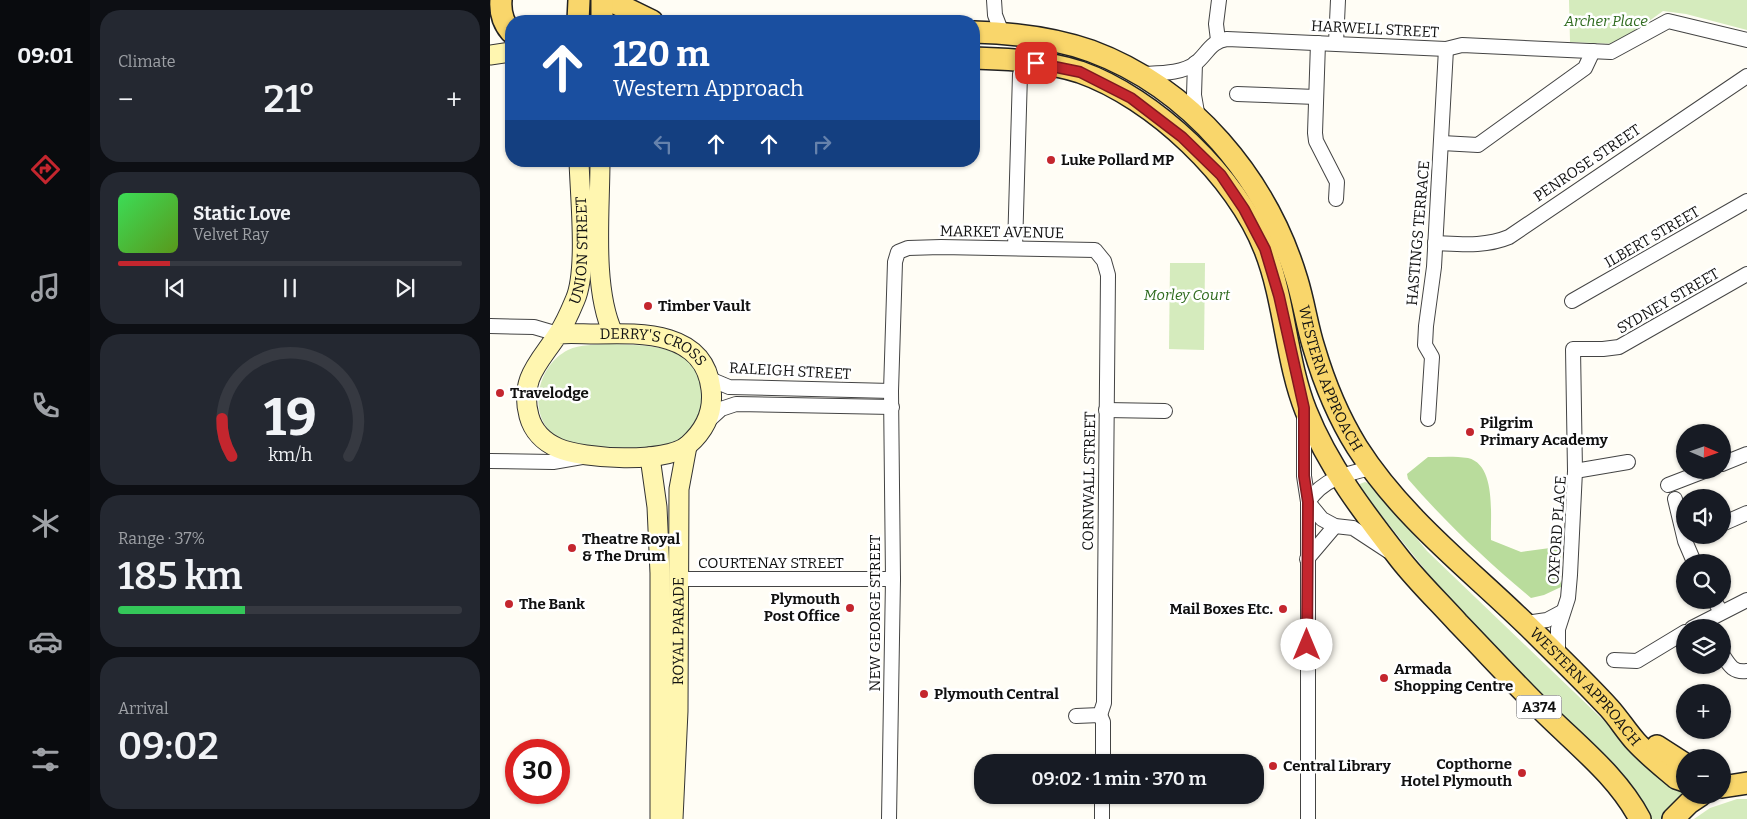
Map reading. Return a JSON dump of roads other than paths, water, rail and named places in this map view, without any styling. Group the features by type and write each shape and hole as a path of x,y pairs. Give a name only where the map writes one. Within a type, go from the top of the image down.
{"main road":[{"path":"578,15 579,0"},
{"path":"602,0 602,15"},
{"path":"609,0 640,15"},
{"path":"633,0 647,15"},
{"path":"497,11 505,25"},
{"name":"WESTERN APPROACH","path":"980,32 1041,38 1089,50 1141,74 1161,87 1198,118 1241,167 1277,224 1297,280 1314,349 1336,406 1356,446 1371,468 1455,559 1526,623 1611,710 1647,753 1676,778"},
{"name":"WESTERN APPROACH","path":"980,58 1022,61 1080,72 1131,98 1182,137 1221,175 1244,209 1265,249 1279,296 1304,408 1338,476 1400,559 1425,589 1505,674 1611,776 1640,819"},
{"path":"1611,710 1662,750 1676,759"},
{"path":"1731,774 1747,775"},
{"path":"1731,785 1747,783"},
{"path":"1673,819 1688,804"}],"street":[{"path":"994,0 995,15 1002,33"},
{"path":"1141,74 1181,70 1195,63 1218,40 1216,24 1219,0"},
{"path":"1336,43 1338,0"},
{"name":"HARWELL STREET","path":"1218,40 1446,48 1462,45 1611,52 1668,21 1747,40"},
{"path":"1318,43 1316,141 1337,182 1336,199"},
{"name":"HASTINGS TERRACE","path":"1428,419 1432,357 1425,345 1434,267 1446,48"},
{"path":"1442,143 1478,145 1584,68 1593,51"},
{"path":"490,55 505,53"},
{"path":"1195,63 1194,95 1198,118"},
{"path":"1015,248 1020,74"},
{"name":"PENROSE STREET","path":"1435,243 1485,244 1509,237 1747,76"},
{"path":"1237,94 1316,98"},
{"name":"UNION STREET","path":"558,334 575,302 582,279 579,167"},
{"name":"UNION STREET","path":"600,167 601,284 604,310 613,334"},
{"name":"ILBERT STREET","path":"1572,301 1747,201"},
{"name":"MARKET AVENUE","path":"908,248 1095,250"},
{"name":"NEW GEORGE STREET","path":"890,819 893,579 891,391 895,262 898,252 908,248"},
{"name":"CORNWALL STREET","path":"1095,250 1104,260 1108,275 1104,703 1100,715 1103,722 1103,754"},
{"name":"SYDNEY STREET","path":"1575,471 1573,349 1603,350 1619,347 1747,274"},
{"name":"DERRY'S CROSS","path":"490,326 534,327 558,334 651,336 681,343 700,358 710,379 712,407 709,420"},
{"path":"558,334 533,369 526,397 534,429 549,443 574,453 650,457 674,452 687,446 721,409 736,404 892,407"},
{"name":"RALEIGH STREET","path":"710,379 729,387 891,391"},
{"path":"1304,408 1304,476 1308,502 1308,819"},
{"path":"1106,410 1165,411"},
{"name":"ROYAL PARADE","path":"673,819 678,711 679,489 687,446"},
{"path":"1731,460 1747,454"},
{"path":"490,461 553,462 590,455"},
{"name":"ROYAL PARADE","path":"650,457 657,507 660,573 660,819"},
{"name":"OXFORD PLACE","path":"1558,656 1558,629 1568,598 1575,471 1628,462"},
{"path":"1308,502 1324,483 1338,476 1371,468"},
{"path":"1668,485 1684,479"},
{"path":"1675,499 1676,503"},
{"path":"1308,502 1322,519 1335,526 1353,528 1400,559"},
{"path":"1731,520 1747,513"},
{"path":"1307,559 1335,526"},
{"name":"COURTENAY STREET","path":"678,580 760,578 819,580 893,579"},
{"path":"1731,603 1747,600"},
{"path":"1705,619 1714,609"},
{"path":"1526,623 1547,620 1562,612"},
{"path":"1614,660 1638,661 1676,638"},
{"path":"1731,669 1740,672 1747,671"},
{"path":"1076,716 1100,715"},
{"path":"1102,804 1102,819"}],"place":[{"name":"Luke Pollard MP","path":"1051,160"},
{"name":"Timber Vault","path":"648,306"},
{"name":"Travelodge","path":"500,393"},
{"name":"Pilgrim Primary Academy","path":"1470,432"},
{"name":"Theatre Royal & The Drum","path":"572,548"},
{"name":"The Bank","path":"509,604"},
{"name":"Plymouth Post Office","path":"850,608"},
{"name":"Mail Boxes Etc.","path":"1283,609"},
{"name":"Armada Shopping Centre","path":"1384,678"},
{"name":"Plymouth Central","path":"924,694"},
{"name":"Central Library","path":"1273,766"},
{"name":"Copthorne Hotel Plymouth","path":"1522,773"}],"park label":[{"name":"Archer Place","path":"1606,21"},
{"name":"Morley Court","path":"1187,295"}]}
